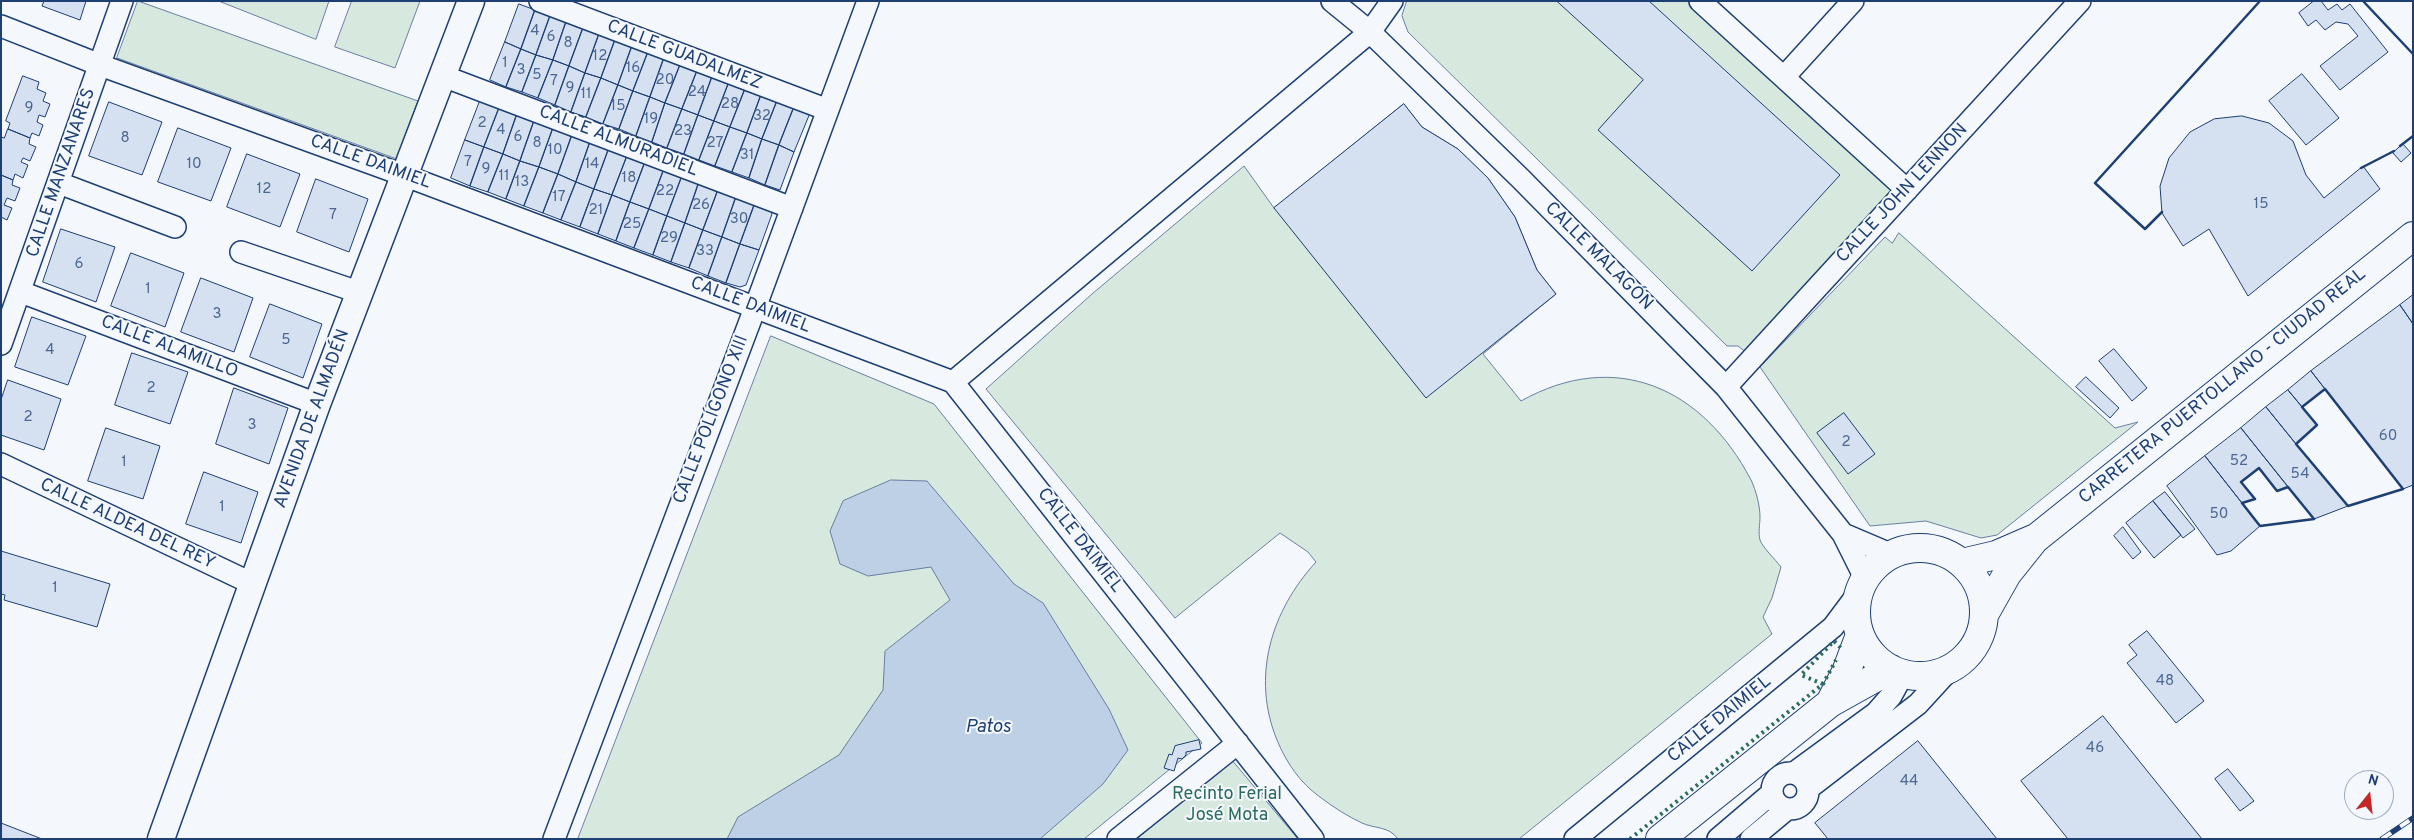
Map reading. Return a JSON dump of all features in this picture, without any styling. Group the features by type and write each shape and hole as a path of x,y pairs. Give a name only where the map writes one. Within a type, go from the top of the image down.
{"highway":[{"name":"CARRETERA PUERTOLLANO - CIUDAD REAL","path":"1985,613 2007,574 2034,539 2413,236"},
{"name":"CARRETERA PUERTOLLANO - CIUDAD REAL","path":"1962,562 1996,555 2034,539"},
{"path":"1919,547 1949,554 1962,562 1976,580 1984,601 1985,613 1975,645 1965,658 1951,668 1936,674 1919,676 1897,672 1872,655 1860,635 1855,615 1861,586 1878,563 1890,554 1904,549 1919,547"},
{"path":"1830,704 1846,672 1860,635"},
{"path":"1660,839 1830,704 1897,672"}],"main road":[{"name":"AVENIDA DE ALMADÉN","path":"162,839 318,404 471,1"}],"street":[{"name":"CALLE MANZANARES","path":"1,344 21,292 122,1"},
{"name":"CALLE GUADALMEZ","path":"540,1 828,110"},
{"name":"CALLE POLÍGONO XIII","path":"554,839 755,308 868,1"},
{"name":"CALLE MALAGÓN","path":"1332,1 1370,32 1521,179 1726,387 1843,534 1861,586"},
{"path":"1370,32 1380,1"},
{"path":"953,382 1370,32 1392,1"},
{"path":"1700,1 1907,190"},
{"path":"1784,77 1853,1"},
{"name":"CALLE JOHN LENNON","path":"1726,387 2076,2"},
{"name":"CALLE DAIMIEL","path":"1,26 100,65 406,176 953,382 1313,839"},
{"name":"CALLE ALMURADIEL","path":"443,76 792,208"},
{"path":"59,183 175,226"},
{"path":"241,252 361,293"},
{"name":"CALLE ALAMILLO","path":"21,292 318,404"},
{"name":"CALLE ALDEA DEL REY","path":"1,464 253,584"},
{"name":"CALLE MALAGÓN","path":"1843,534 1890,554"},
{"name":"CALLE DAIMIEL","path":"1575,839 1833,628 1861,586"},
{"path":"1801,781 1918,704 1951,668"},
{"path":"1801,781 1876,713 1891,696 1897,672"},
{"path":"1118,839 1238,743"},
{"path":"1788,773 1801,781 1807,800 1803,804 1793,810 1786,809 1777,803 1772,793 1772,787 1778,778 1788,773"},
{"path":"1718,839 1772,793"},
{"path":"1751,839 1786,809"}],"green space":[{"path":"138,1 418,101 397,159 117,58"},
{"path":"219,1 329,1 316,39"},
{"path":"352,1 420,1 395,68 335,47"},
{"path":"1407,1 1700,1 1907,190 1753,358 1738,346 1727,346 1408,32 1402,16"},
{"path":"1404,104 1422,127 1458,149 1488,178 1515,217 1537,270 1556,294 1483,354 1521,401 1556,385 1590,378 1623,378 1654,386 1682,401 1708,421 1731,448 1751,480 1759,508 1760,540 1781,567 1772,598 1763,617 1772,634 1519,839 1398,839 1386,830 1362,823 1335,808 1313,791 1294,772 1277,740 1269,716 1266,692 1266,669 1277,623 1300,581 1316,562 1308,552 1280,533 1175,618 986,389 1092,294 1244,166 1274,208"},
{"path":"1899,233 2115,428 2138,422 1997,535 1981,538 1926,521 1870,526 1760,367 1885,237 1892,243"},
{"path":"771,336 934,404 1202,743 1084,839 578,839"},
{"name":"Recinto Ferial José Mota","path":"1231,759 1298,839 1132,839"}],"water":[{"name":"Patos","path":"891,480 927,481 1014,584 1043,603 1109,709 1128,750 1103,784 1040,839 727,839 738,817 839,755 883,690 885,651 950,600 931,567 868,576 840,564 830,531 843,501"}],"building":[{"path":"44,1 86,1 80,20 42,6"},
{"path":"1557,1 1649,1 1840,175 1752,271 1598,130 1643,80"},
{"path":"2314,1 2321,1 2328,10 2337,4 2342,10 2350,4 2388,52 2340,90 2320,66 2358,36 2348,24 2336,22 2325,30 2316,20 2308,26 2299,13"},
{"path":"519,4 535,10 521,49 505,42"},
{"path":"535,10 550,16 536,55 521,49"},
{"path":"550,16 566,22 553,60 536,55"},
{"path":"566,22 583,28 569,66 553,60"},
{"path":"583,28 599,34 585,73 569,66"},
{"path":"599,34 615,40 601,78 585,73"},
{"path":"615,40 632,46 618,85 601,78"},
{"path":"505,42 521,49 506,87 490,80"},
{"path":"632,46 648,52 633,91 618,85"},
{"path":"521,49 536,55 522,92 506,87"},
{"path":"648,52 664,58 650,97 633,91"},
{"path":"536,55 553,60 538,98 522,92"},
{"path":"664,58 680,65 665,103 650,97"},
{"path":"553,60 569,66 555,105 538,98"},
{"path":"680,65 697,71 682,109 665,103"},
{"path":"569,66 585,73 571,112 555,105"},
{"path":"697,71 712,77 698,115 682,109"},
{"path":"585,73 601,78 586,117 571,112"},
{"path":"2302,74 2339,118 2306,145 2269,101"},
{"path":"23,76 39,82 37,89 46,93 43,101 50,104 45,117 39,115 37,122 43,125 39,136 32,133 30,138 8,129 10,123 6,121"},
{"path":"712,77 729,82 714,121 698,115"},
{"path":"601,78 618,85 603,124 586,117"},
{"path":"729,82 745,89 730,127 714,121"},
{"path":"618,85 633,91 619,129 603,124"},
{"path":"745,89 761,95 747,133 730,127"},
{"path":"633,91 650,97 636,136 619,129"},
{"path":"761,95 777,101 762,139 747,133"},
{"path":"650,97 665,103 652,142 636,136"},
{"path":"480,101 499,108 484,147 465,140"},
{"path":"777,101 794,107 779,145 762,139"},
{"path":"109,102 162,122 142,175 89,156"},
{"path":"665,103 682,109 667,148 652,142"},
{"path":"1404,104 1422,127 1458,149 1488,178 1515,217 1537,270 1556,294 1426,398 1274,208"},
{"path":"794,107 810,113 794,152 779,145"},
{"path":"499,108 517,114 503,154 484,147"},
{"path":"682,109 698,115 684,154 667,148"},
{"path":"517,114 534,121 520,161 503,154"},
{"path":"698,115 714,121 699,160 684,154"},
{"path":"2242,116 2269,123 2293,141 2306,175 2324,198 2363,166 2380,189 2248,296 2209,229 2183,246 2162,213 2160,186 2169,158 2190,132 2214,119"},
{"path":"534,121 553,128 539,167 520,161"},
{"path":"714,121 730,127 715,166 699,160"},
{"path":"730,127 747,133 732,172 715,166"},
{"path":"178,128 231,148 211,201 158,182"},
{"path":"553,128 572,135 558,174 539,167"},
{"path":"8,129 30,138 29,144 36,147 30,161 23,158 21,162 28,165 23,178 15,174 13,180 1,175 1,137 4,138"},
{"path":"747,133 762,139 749,178 732,172"},
{"path":"572,135 590,142 576,182 558,174"},
{"path":"762,139 779,145 765,185 749,178"},
{"path":"465,140 484,147 470,186 451,178"},
{"path":"590,142 609,148 594,189 576,182"},
{"path":"2403,144 2411,153 2401,162 2393,153"},
{"path":"779,145 794,152 780,190 765,185"},
{"path":"484,147 503,154 488,192 470,186"},
{"path":"609,148 627,156 612,195 594,189"},
{"path":"247,154 300,174 280,227 227,207"},
{"path":"503,154 520,161 506,199 488,192"},
{"path":"627,156 645,162 630,202 612,195"},
{"path":"520,161 539,167 524,206 506,199"},
{"path":"645,162 664,169 649,209 630,202"},
{"path":"539,167 558,174 543,213 524,206"},
{"path":"664,169 682,176 667,216 649,209"},
{"path":"558,174 576,182 561,220 543,213"},
{"path":"1,175 13,180 12,185 20,188 15,201 7,198 4,205 12,208 7,220 1,217"},
{"path":"682,176 699,182 685,223 667,216"},
{"path":"316,179 368,199 349,252 297,232"},
{"path":"576,182 594,189 580,227 561,220"},
{"path":"699,182 718,190 703,230 685,223"},
{"path":"594,189 612,195 598,234 580,227"},
{"path":"718,190 736,197 722,237 703,230"},
{"path":"612,195 630,202 616,241 598,234"},
{"path":"736,197 755,203 740,244 722,237"},
{"path":"630,202 649,209 634,248 616,241"},
{"path":"755,203 771,211 772,214 759,250 740,244"},
{"path":"649,209 667,216 653,255 634,248"},
{"path":"667,216 685,223 671,262 653,255"},
{"path":"685,223 703,230 689,268 671,262"},
{"path":"61,229 115,247 96,302 43,282"},
{"path":"703,230 722,237 708,276 689,268"},
{"path":"722,237 740,244 726,283 708,276"},
{"path":"740,244 759,250 746,285 740,287 726,283"},
{"path":"131,253 184,273 165,327 111,306"},
{"path":"201,278 253,298 234,352 181,332"},
{"path":"2413,295 2413,324 2400,305"},
{"path":"270,304 322,324 303,378 250,357"},
{"path":"2400,305 2413,324 2413,485 2403,489 2311,371"},
{"path":"32,317 86,336 68,385 15,367"},
{"path":"2114,349 2147,388 2132,401 2099,361"},
{"path":"132,353 188,372 170,424 115,405"},
{"path":"2311,371 2325,389 2302,407 2288,390"},
{"path":"2086,377 2119,408 2110,418 2076,387"},
{"path":"8,380 61,399 44,450 1,435 1,400"},
{"path":"234,388 288,408 269,464 216,444"},
{"path":"2288,390 2317,425 2296,444 2266,407"},
{"path":"2266,407 2348,506 2314,519 2241,428"},
{"path":"1844,413 1875,454 1848,474 1817,433"},
{"path":"106,428 160,446 143,499 88,481"},
{"path":"2241,428 2288,487 2277,491 2259,468 2241,482 2255,499 2242,503 2205,456"},
{"path":"2205,456 2260,526 2231,551 2217,555 2167,486"},
{"path":"204,472 258,492 241,543 186,524"},
{"path":"2165,492 2195,529 2183,538 2153,501"},
{"path":"2153,501 2181,535 2154,558 2126,523"},
{"path":"2123,527 2141,552 2133,559 2114,536"},
{"path":"1,551 110,584 97,627 4,600 5,595 1,594"},
{"path":"2147,631 2204,701 2176,723 2127,663 2137,655 2129,645"},
{"path":"2103,716 2202,839 2068,839 2021,781"},
{"path":"1199,740 1201,749 1186,752 1182,759 1178,758 1174,771 1164,768 1169,754 1172,755 1175,746"},
{"path":"1918,741 1997,839 1828,839 1815,823"},
{"path":"2228,769 2254,801 2240,811 2215,779"},
{"path":"1,823 42,839 1,839"}],"railway":[{"path":"2382,839 2413,818"}],"hedge":[{"path":"1823,684 1801,675 1834,641 1842,649"},
{"path":"1630,839 1823,684 1836,660"}],"wall":[{"path":"2162,212 2145,229 2095,183 2260,1"},
{"path":"2363,1 2413,54"},
{"path":"2400,146 2413,136"},
{"path":"2361,168 2394,151"},
{"path":"2325,389 2403,489 2348,506 2296,444 2317,425 2302,407 2325,389"},
{"path":"2259,468 2277,491 2288,487 2314,519 2260,526 2242,503 2255,499 2241,482 2259,468"}]}
